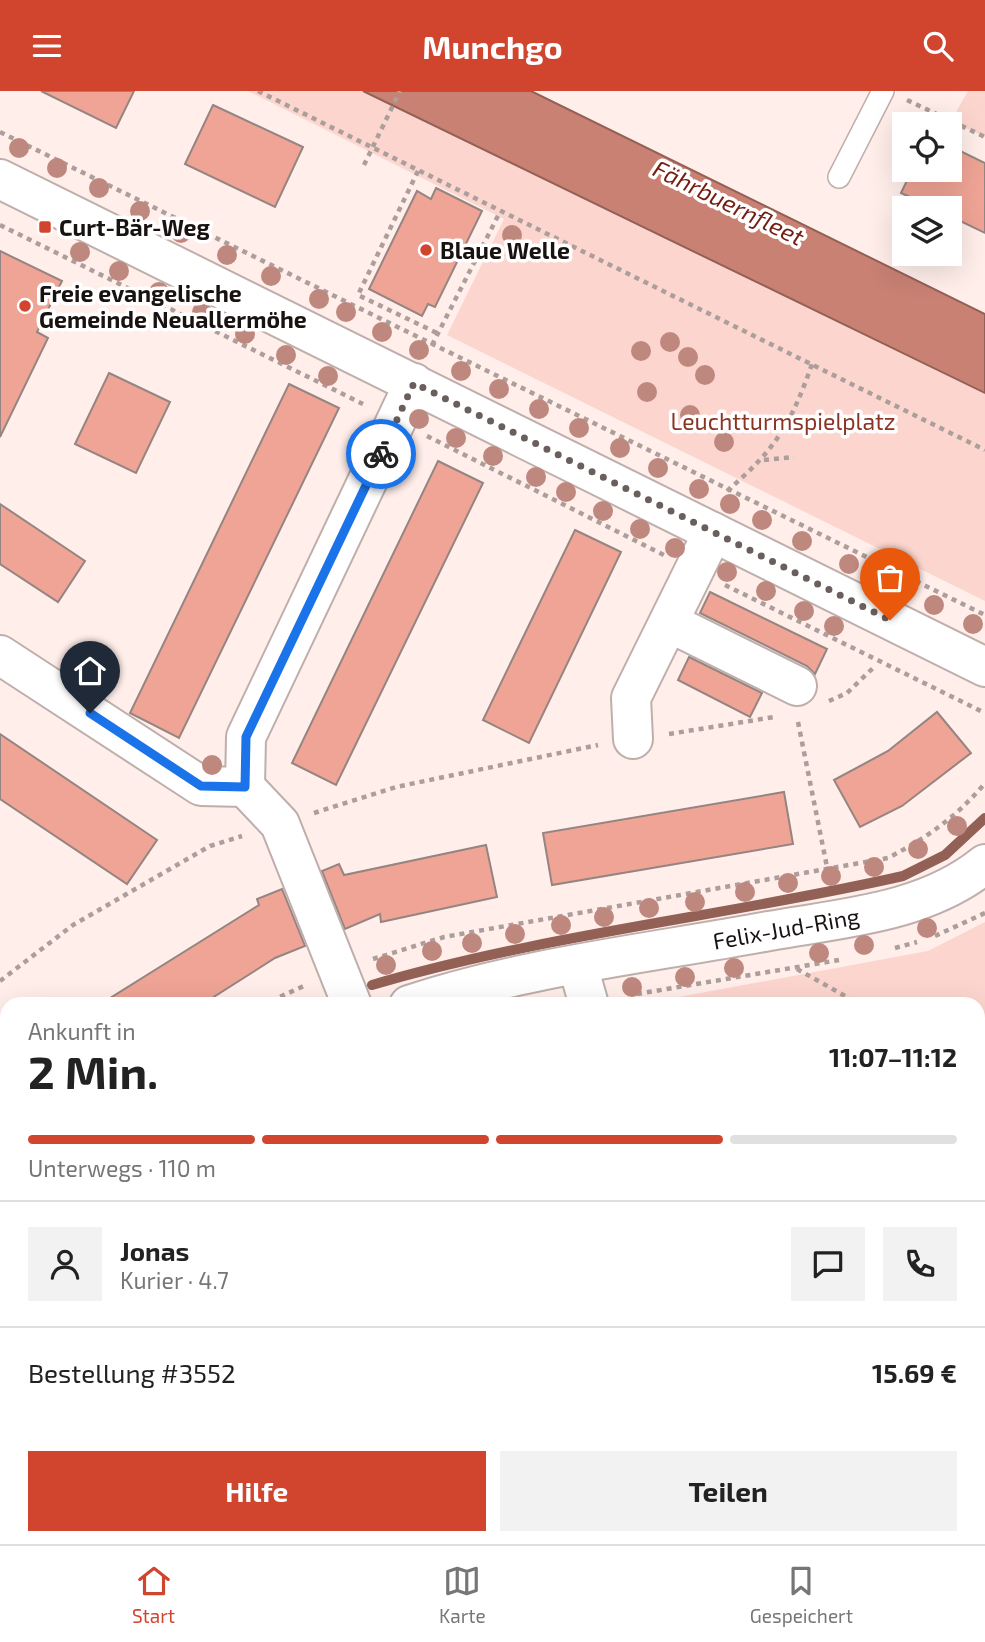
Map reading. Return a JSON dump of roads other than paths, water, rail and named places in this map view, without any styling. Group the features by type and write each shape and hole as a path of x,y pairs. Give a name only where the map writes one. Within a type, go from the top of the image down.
{"street":[{"path":"0,179 985,667"},
{"path":"344,987 280,824 245,787 246,737 414,383"},
{"path":"633,739 631,698 696,571 702,527"},
{"path":"670,623 806,700"},
{"path":"0,655 201,786 245,787"},
{"name":"Felix-Jud-Ring","path":"433,997 578,966 899,908 967,879 985,865"},
{"path":"578,966 587,997"}],"lane":[{"path":"839,177 892,94"}],"water":[{"name":"Fährbuernfleet","path":"363,91 531,91 985,314 985,393"}],"waterway":[{"path":"372,985 504,952 903,876 945,855 985,818"}],"place":[{"name":"Curt-Bär-Weg","path":"45,227"},
{"name":"Blaue Welle","path":"426,250"},
{"name":"Freie evangelische Gemeinde Neuallermöhe","path":"25,306"}],"park label":[{"name":"Leuchtturmspielplatz","path":"783,421"}]}
